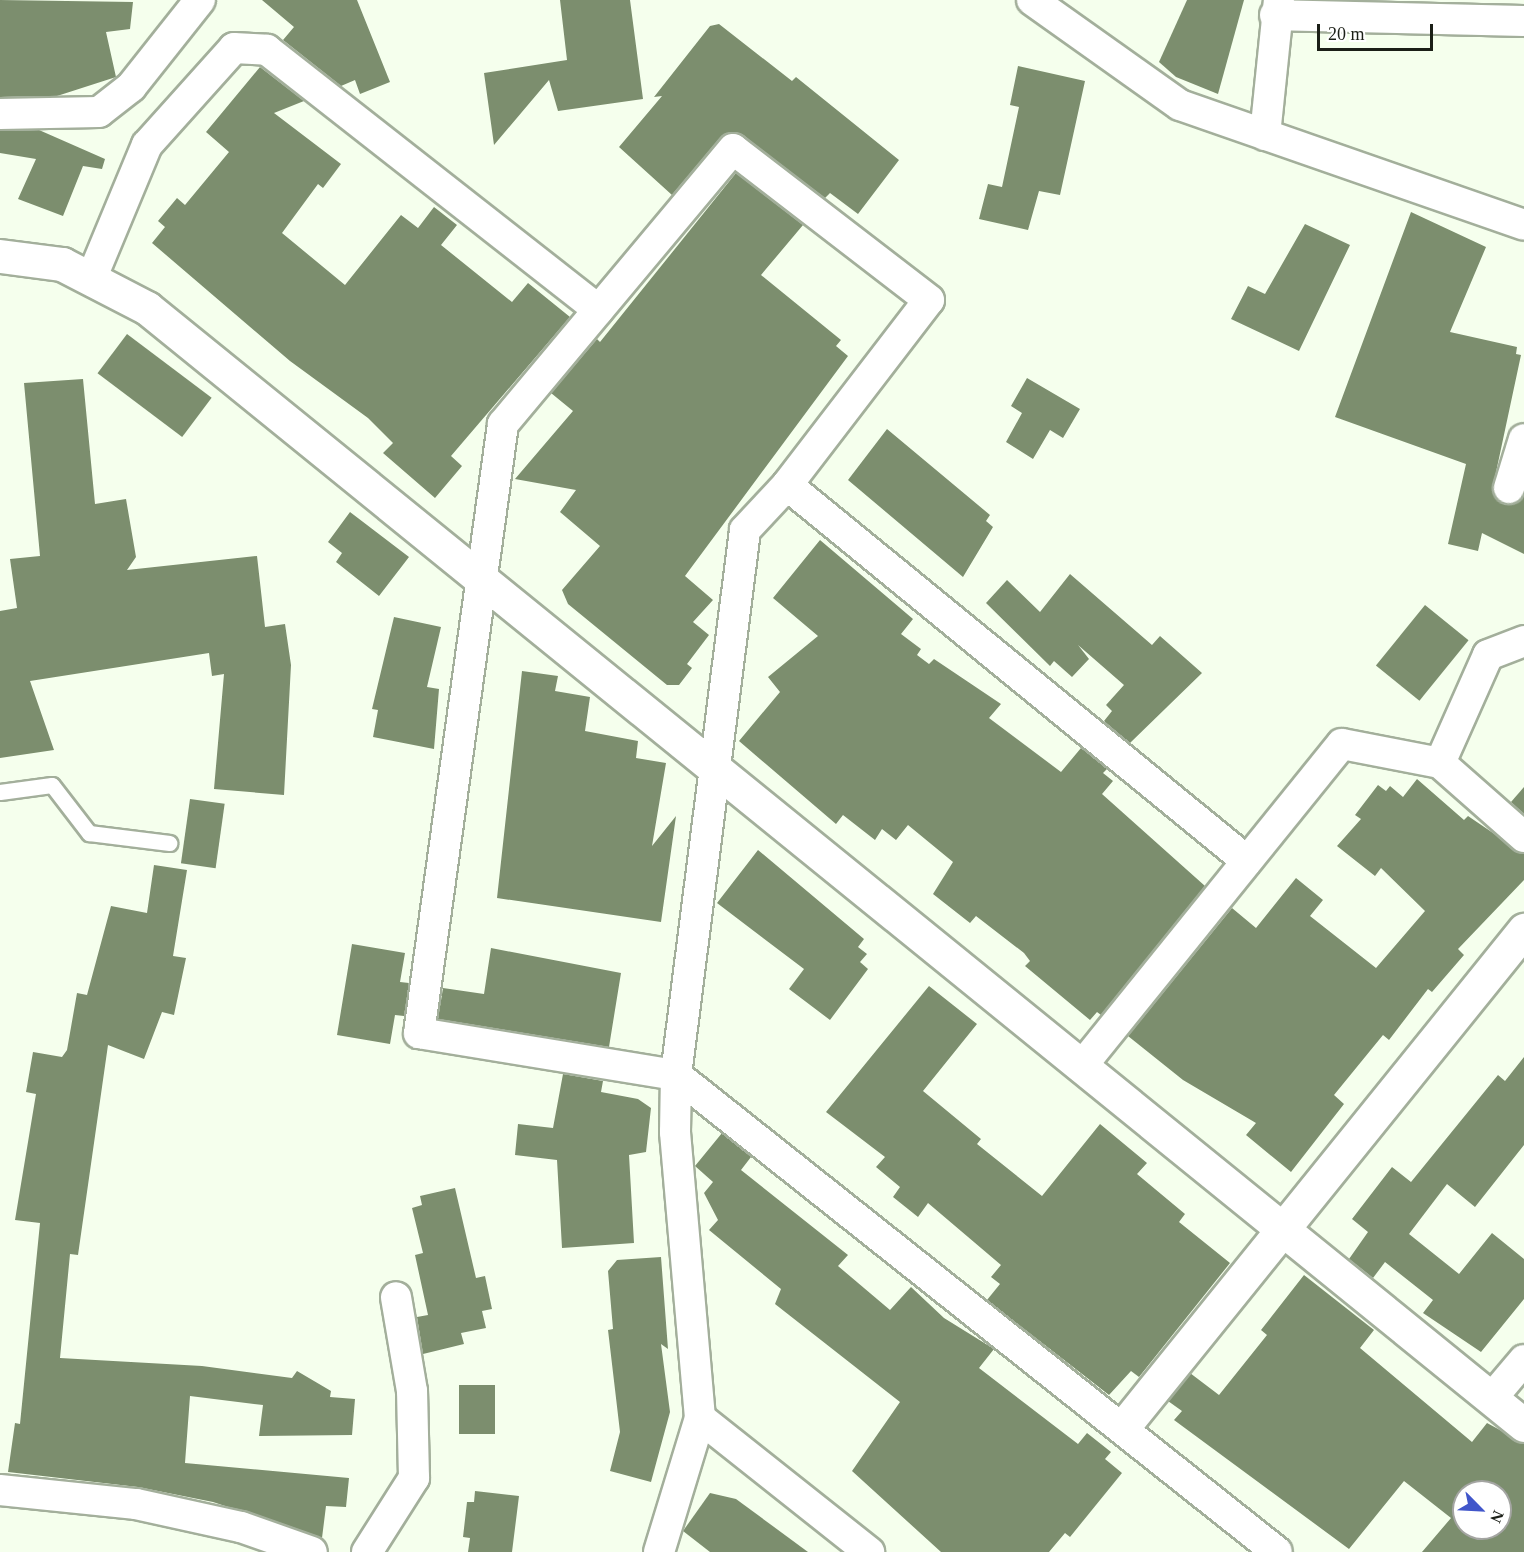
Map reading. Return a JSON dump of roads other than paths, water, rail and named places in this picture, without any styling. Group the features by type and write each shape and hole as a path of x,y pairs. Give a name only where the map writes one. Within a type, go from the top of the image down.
{"street":[{"path":"0,114 99,112 131,87 200,0"},
{"path":"1032,0 1180,105 1524,225"},
{"path":"1265,135 1277,7 1524,21"},
{"path":"92,277 147,145 234,48 267,50 598,310"},
{"path":"658,1552 700,1418 675,1132 676,1075 745,530 787,485 928,300 733,149 503,424 478,579 419,1033 676,1075 1123,1427 1277,1552"},
{"path":"0,256 62,264 92,277 147,308 478,579 1524,1425"},
{"path":"1509,488 1524,439"},
{"path":"787,485 1247,861"},
{"path":"1440,763 1488,655 1524,641"},
{"path":"1081,1067 1342,744 1440,763 1524,837"},
{"path":"1123,1427 1524,930"},
{"path":"367,1552 414,1478 412,1392 396,1297"},
{"path":"1491,1399 1524,1360"},
{"path":"700,1418 869,1552"},
{"path":"0,1490 136,1504 240,1527 312,1552"}],"lane":[{"path":"0,792 52,785 89,833 168,843"}]}
